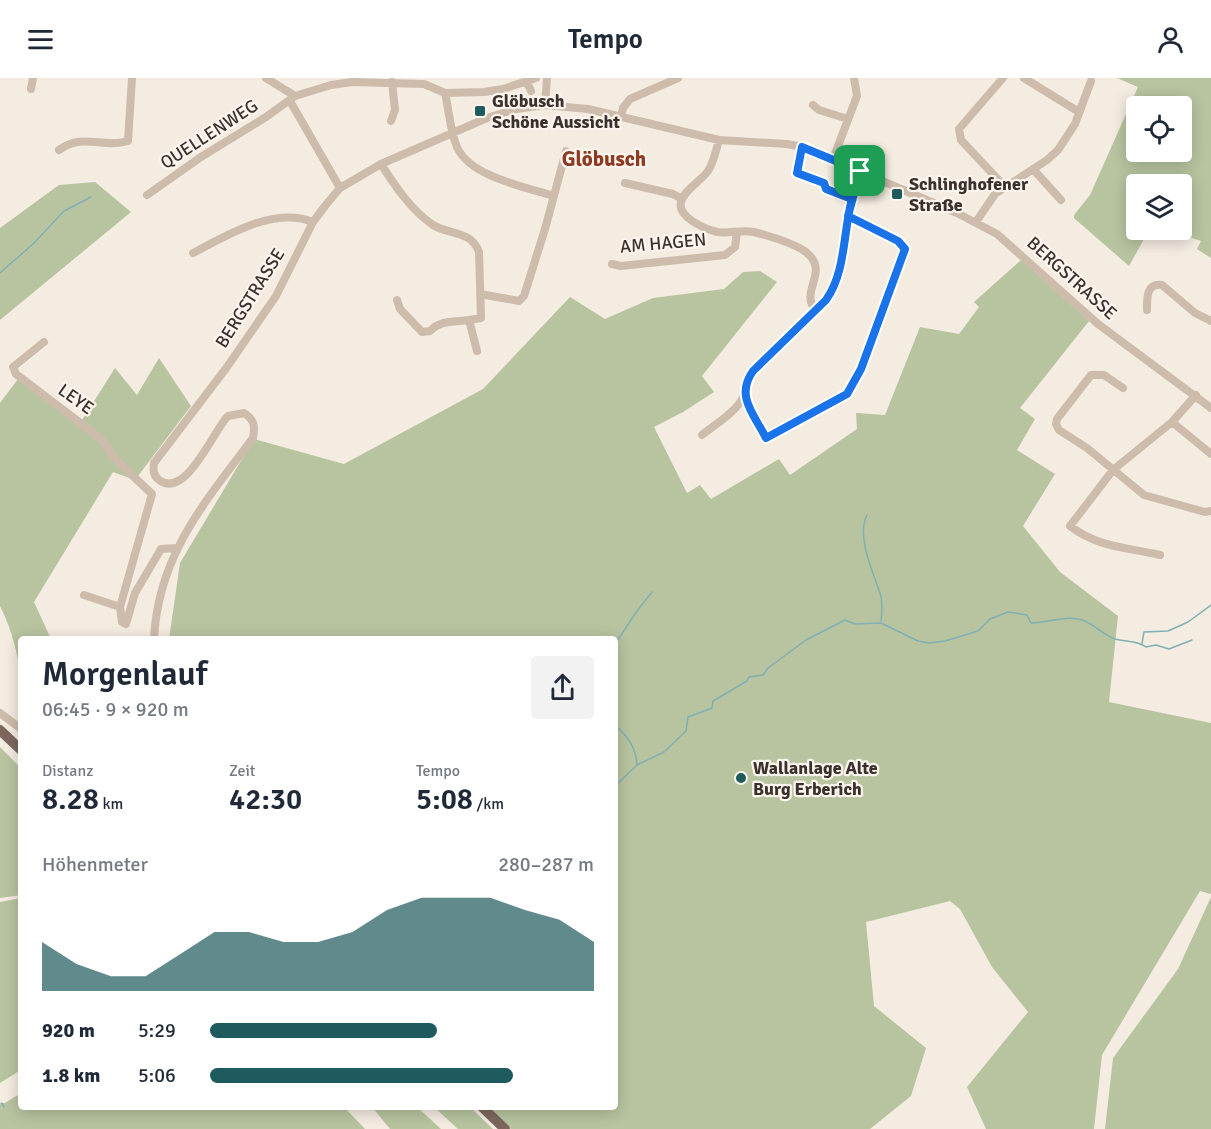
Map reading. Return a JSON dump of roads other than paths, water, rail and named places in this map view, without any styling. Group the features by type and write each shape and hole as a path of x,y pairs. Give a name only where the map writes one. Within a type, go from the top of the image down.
{"main road":[{"path":"0,730 18,747"},
{"path":"485,1110 505,1129"}],"street":[{"path":"31,89 33,78"},
{"path":"59,150 69,142 128,141 132,78"},
{"path":"266,78 293,98 340,188"},
{"path":"536,78 484,92 445,93 457,146 472,167 554,196"},
{"path":"544,105 547,78"},
{"path":"621,117 623,108 630,99 678,78"},
{"path":"833,159 857,96 854,78"},
{"path":"1003,78 959,129 961,140 1005,187"},
{"path":"1024,78 1079,112"},
{"name":"QUELLENWEG","path":"147,195 293,98 331,85 352,82 423,81 445,93"},
{"path":"976,222 995,194 1033,170 1058,150 1069,136 1090,81"},
{"path":"391,121 395,110 392,82"},
{"path":"527,82 531,91"},
{"name":"BERGSTRASSE","path":"154,636 162,586 176,548 196,514 253,438 254,424 244,413 228,416 188,475 174,484 167,484 155,476 154,463 227,367 276,296 313,222 340,188 381,164 453,132 516,109 544,105 588,109 719,140 777,143 802,147 833,159 976,222 1010,244 1098,324 1211,408"},
{"path":"813,105 819,110 849,120"},
{"path":"719,140 709,170 682,199 680,206 683,214 717,232 753,232 799,249 810,256 816,270 809,302 816,310"},
{"path":"802,147 797,173 824,183 826,189 852,199"},
{"path":"480,294 519,301 524,296 566,151"},
{"path":"381,164 399,191 426,219 439,228 467,236 479,252 481,318 441,323 435,325 430,332 422,332 400,309 397,300"},
{"path":"1033,170 1061,200"},
{"path":"702,435 740,403 744,395 744,385 753,371 826,300 836,284 848,216 860,171"},
{"path":"625,183 674,194 682,199"},
{"path":"193,252 244,226 299,216 313,222"},
{"path":"744,395 766,438 847,394 864,361 905,249 898,241 848,216"},
{"name":"AM HAGEN","path":"612,264 621,266 725,255 735,247 737,232"},
{"path":"1147,310 1149,291 1154,286 1162,285 1195,312 1211,321"},
{"path":"469,320 477,351"},
{"name":"LEYE","path":"44,342 13,367 16,374 100,438 117,461 148,488 152,495 120,607"},
{"path":"1123,388 1104,375 1091,375 1062,411 1056,424 1059,430 1144,495 1204,512 1211,511"},
{"path":"1160,555 1100,544 1070,526 1113,470 1172,422 1196,395"},
{"path":"1172,422 1211,454"},
{"path":"84,595 120,607 122,622 126,624 135,593 152,561 161,549 176,548"},
{"path":"0,713 18,727"}],"waterway":[{"path":"0,273 34,243 64,211 91,197"},
{"path":"867,515 864,523 864,543 881,596 881,621"},
{"path":"618,640 652,592"},
{"path":"1142,643 1144,632 1168,631 1188,622 1211,605"},
{"path":"618,783 637,765 664,752 686,731 688,717 712,708 713,701 747,681 749,677 763,675 768,668 806,640 845,620 855,624 881,623 918,641 929,643 945,641 978,631 990,619 1008,612 1027,615 1031,623 1069,618 1082,620 1111,637 1139,643 1146,647 1156,645 1169,649 1192,640"},
{"path":"618,728 630,742 637,764"},
{"path":"2,1103 4,1107"}],"place":[{"name":"Glöbusch Schöne Aussicht","path":"480,111"},
{"name":"Schlinghofener Straße","path":"897,194"},
{"name":"Wallanlage Alte Burg Erberich","path":"741,778"}],"district":[{"name":"Glöbusch","path":"604,159"}]}
